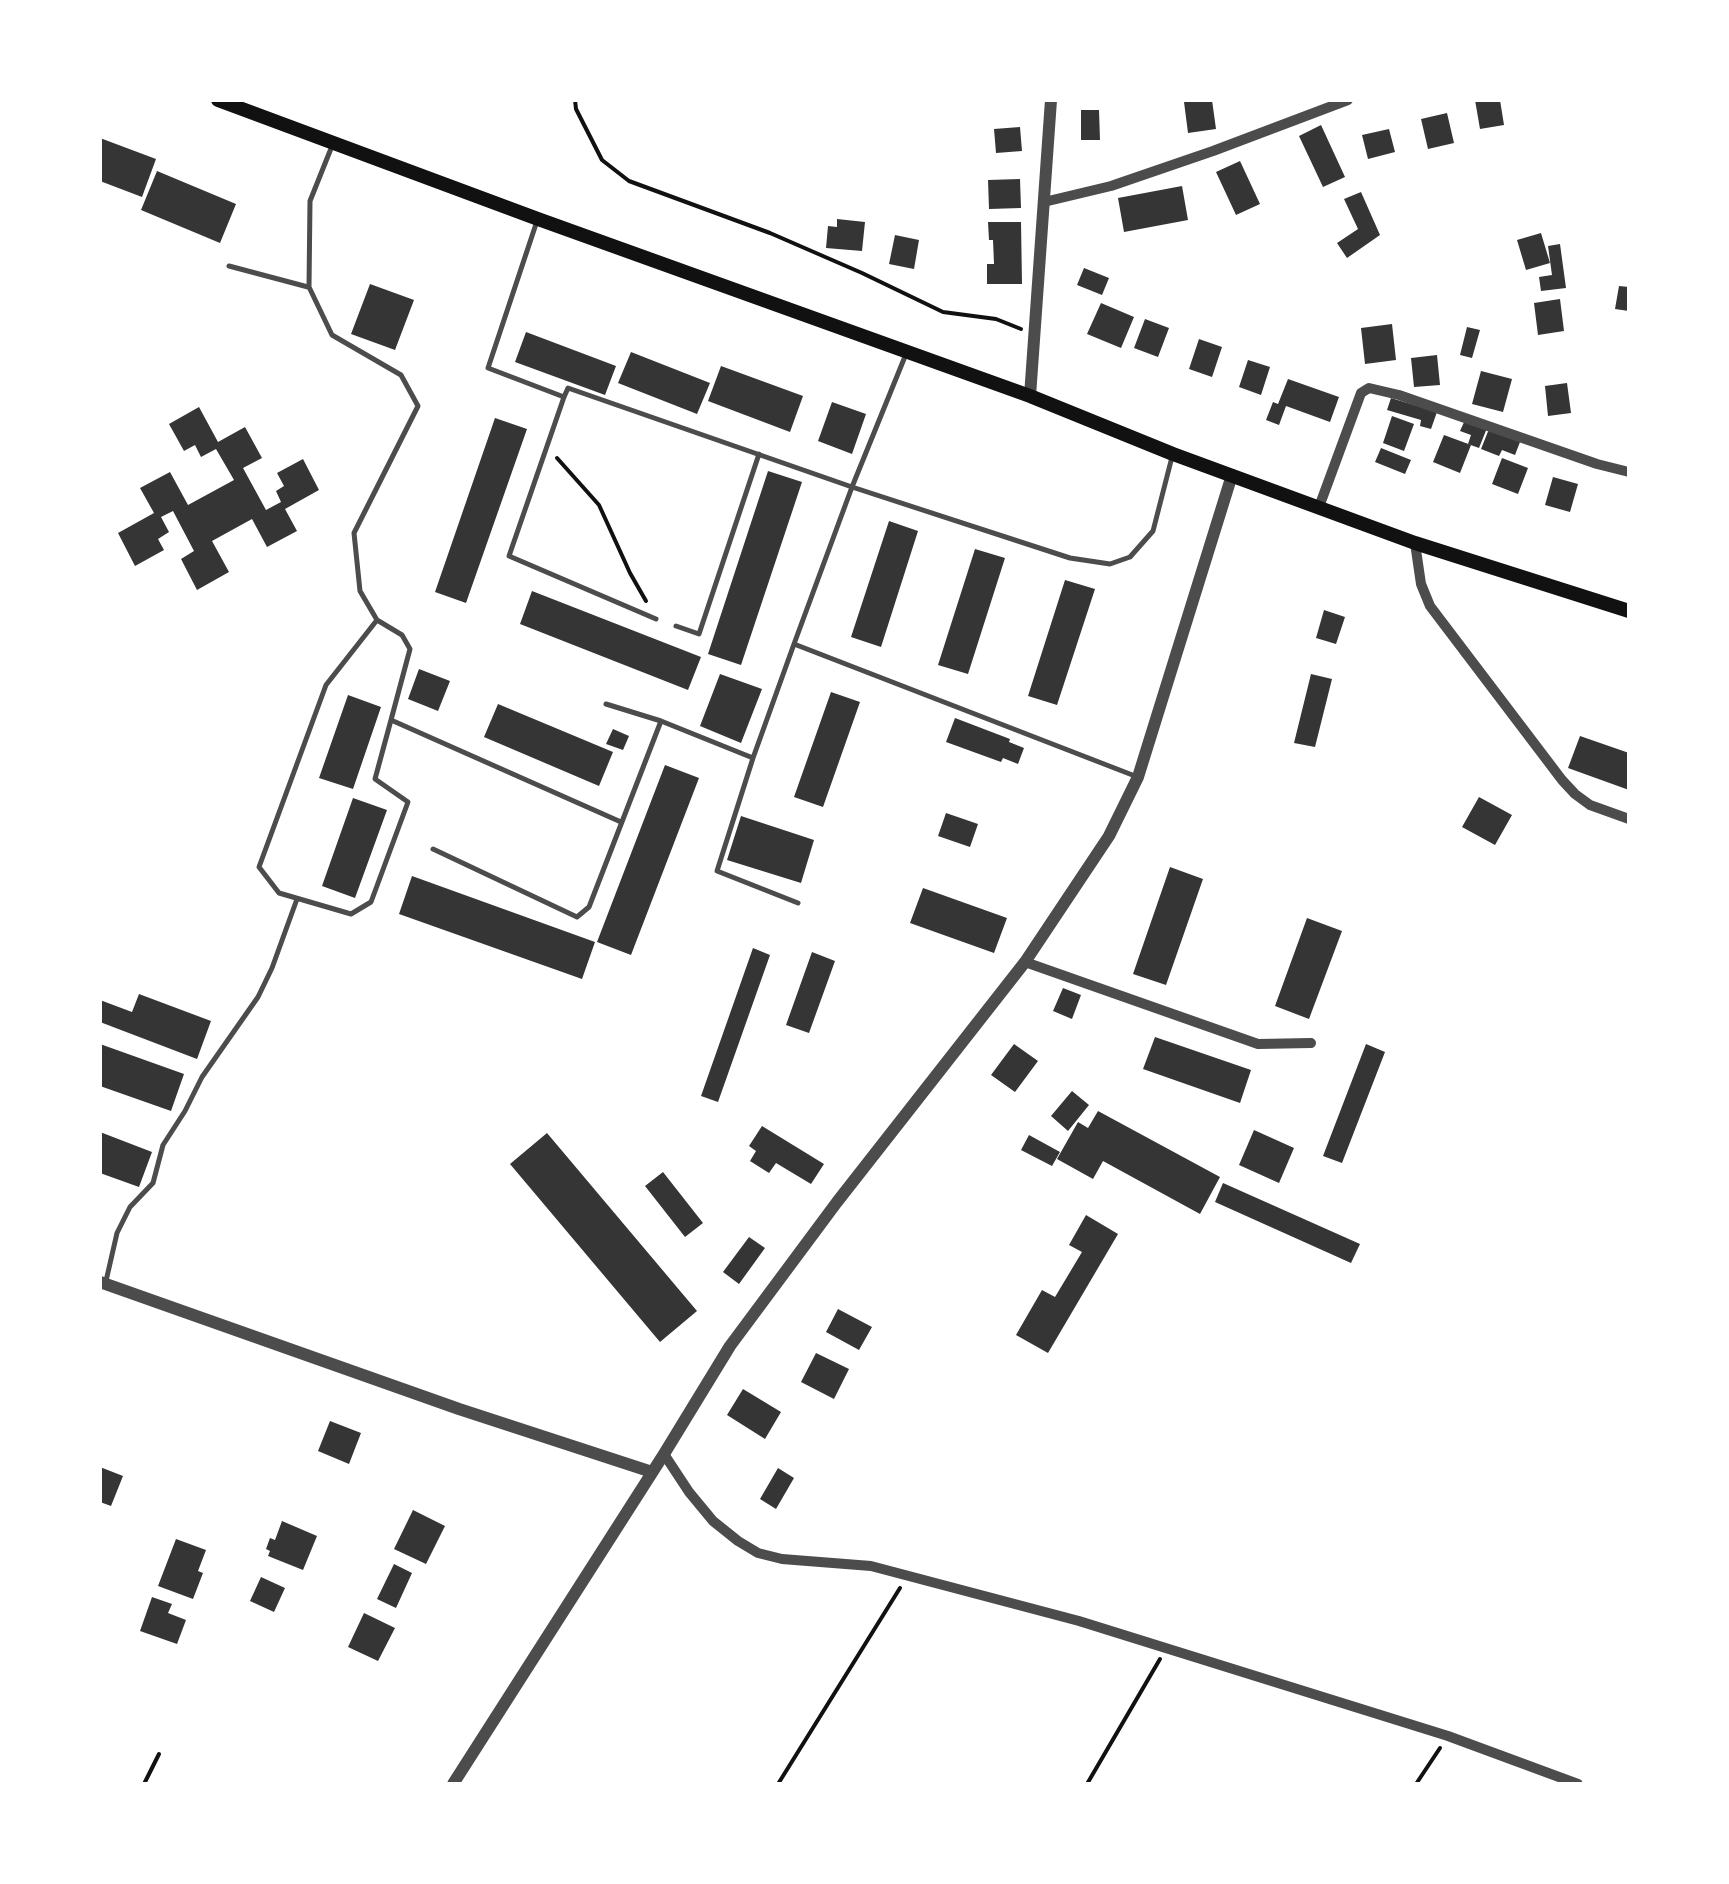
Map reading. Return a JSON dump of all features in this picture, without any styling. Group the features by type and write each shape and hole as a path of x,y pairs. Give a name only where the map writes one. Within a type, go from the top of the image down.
{"main road":[{"path":"218,100 1030,396 1173,454 1415,543 1629,612"}],"street":[{"path":"1030,396 1051,100"},
{"path":"1044,202 1111,186 1213,152 1328,103 1348,100"},
{"path":"1319,507 1361,393 1369,388 1629,472"},
{"path":"452,1784 741,1331 1025,962 1109,836 1138,777 1232,475"},
{"path":"1415,543 1420,584 1430,606 1562,780 1590,805 1629,819"},
{"path":"1025,962 1258,1044 1311,1043"},
{"path":"102,1283 652,1472"},
{"path":"664,1454 688,1492 714,1521 758,1553 870,1566 1079,1621 1448,1736 1578,1784"}],"lane":[{"path":"334,143 310,201 309,287 332,335 401,375 418,406 354,533 360,591 376,620 402,635 410,649 375,779 408,802 371,902 351,914 278,893 258,867 326,685 376,620"},
{"path":"538,218 488,368 564,397"},
{"path":"229,266 309,287"},
{"path":"798,903 717,872 794,644 907,351"},
{"path":"652,617 509,556 568,388 1070,558 1110,564 1130,557 1153,532 1173,454"},
{"path":"676,626 699,634 758,454"},
{"path":"794,644 1138,777"},
{"path":"606,704 753,758"},
{"path":"391,720 621,822"},
{"path":"434,849 577,917 589,907 660,721"},
{"path":"102,1283 117,1233 130,1207 153,1184 163,1145 202,1076 258,997 297,898"}],"path":[{"path":"575,100 602,160 628,180 770,233 943,312 996,319 1035,334"},
{"path":"547,446 600,505 652,617"},
{"path":"778,1784 908,1576"},
{"path":"1087,1784 1166,1648"},
{"path":"1416,1784 1448,1736"},
{"path":"144,1784 159,1754"}],"building":[{"path":"1212,100 1216,129 1188,133 1184,102"},
{"path":"1475,100 1500,100 1504,125 1480,129"},
{"path":"1081,110 1099,110 1100,140 1081,140"},
{"path":"1447,113 1454,143 1428,149 1421,119"},
{"path":"1321,125 1345,177 1323,187 1299,136"},
{"path":"1020,127 1022,151 996,153 994,129"},
{"path":"1389,129 1395,152 1368,159 1362,135"},
{"path":"100,138 156,159 142,197 100,181"},
{"path":"1240,161 1260,204 1236,215 1216,172"},
{"path":"157,171 236,204 220,243 141,210"},
{"path":"1020,179 1021,208 989,209 988,180"},
{"path":"1182,186 1188,220 1124,232 1118,198"},
{"path":"1361,192 1380,235 1347,258 1337,243 1358,229 1344,199"},
{"path":"837,219 865,222 862,251 826,248 828,226 837,227"},
{"path":"988,222 1021,222 1022,284 987,284 987,264 994,264"},
{"path":"1541,233 1550,263 1526,270 1517,240"},
{"path":"895,235 919,240 914,269 889,264"},
{"path":"1560,244 1566,288 1541,291 1539,277 1552,275 1548,246"},
{"path":"1084,268 1109,278 1102,295 1077,285"},
{"path":"370,284 414,300 395,350 351,334"},
{"path":"1619,286 1629,287 1629,311 1615,309"},
{"path":"1560,299 1564,331 1538,335 1534,303"},
{"path":"1101,303 1134,317 1121,348 1087,334"},
{"path":"1145,319 1169,328 1158,357 1134,348"},
{"path":"1392,324 1396,360 1365,364 1361,328"},
{"path":"1467,327 1480,330 1472,358 1460,355"},
{"path":"526,332 616,366 605,395 515,362"},
{"path":"1199,339 1222,347 1212,377 1189,369"},
{"path":"631,352 710,383 697,414 618,383"},
{"path":"1437,355 1440,385 1414,387 1411,358"},
{"path":"1248,360 1270,367 1261,395 1239,387"},
{"path":"721,366 803,396 790,432 708,401"},
{"path":"1481,371 1512,379 1503,412 1472,404"},
{"path":"1288,379 1339,397 1330,422 1286,406 1279,425 1266,420 1273,402 1278,404"},
{"path":"1567,383 1571,413 1548,416 1545,386"},
{"path":"1391,398 1437,412 1431,429 1420,426 1421,420 1387,410"},
{"path":"832,402 866,414 852,454 818,441"},
{"path":"199,407 218,442 245,427 262,458 243,468 266,510 281,502 276,491 284,486 277,473 303,459 319,490 285,509 297,531 267,547 252,519 212,541 229,572 197,590 181,559 194,551 173,511 161,517 169,532 158,539 164,550 135,566 118,533 154,513 140,488 170,472 188,505 234,480 216,449 201,457 195,445 184,451 169,424"},
{"path":"1392,416 1414,424 1404,451 1383,443"},
{"path":"495,418 527,429 466,603 435,592"},
{"path":"1465,420 1487,428 1479,448 1468,444 1471,435 1460,431"},
{"path":"1489,429 1520,442 1515,455 1502,450 1499,456 1481,449"},
{"path":"1444,435 1471,445 1460,473 1433,462"},
{"path":"1381,448 1411,460 1405,474 1375,462"},
{"path":"1502,458 1528,468 1518,494 1492,484"},
{"path":"768,471 802,482 741,665 708,654"},
{"path":"1553,477 1578,484 1570,512 1545,505"},
{"path":"889,521 918,531 881,647 851,637"},
{"path":"975,549 1005,558 968,674 938,665"},
{"path":"1065,580 1095,589 1057,705 1028,696"},
{"path":"532,591 701,657 688,690 520,624"},
{"path":"1324,610 1345,617 1336,644 1316,638"},
{"path":"419,669 450,681 438,711 408,699"},
{"path":"720,674 762,689 741,743 700,726"},
{"path":"1311,674 1332,679 1315,747 1294,743"},
{"path":"831,692 860,702 823,807 794,797"},
{"path":"348,695 381,707 353,789 319,778"},
{"path":"498,704 613,752 599,786 484,737"},
{"path":"955,718 1024,748 1018,764 1003,758 1001,762 946,742"},
{"path":"613,729 629,736 623,750 606,744"},
{"path":"1580,736 1629,753 1629,790 1568,768"},
{"path":"665,765 699,778 631,955 597,942"},
{"path":"1479,797 1512,815 1495,845 1462,827"},
{"path":"353,798 387,810 355,898 322,886"},
{"path":"946,813 978,824 970,847 938,836"},
{"path":"741,816 814,840 801,883 727,860"},
{"path":"1170,867 1203,879 1166,985 1133,974"},
{"path":"412,876 595,942 582,979 399,914"},
{"path":"923,888 1007,918 994,953 910,923"},
{"path":"1307,918 1342,931 1309,1019 1275,1006"},
{"path":"753,948 770,955 718,1102 701,1096"},
{"path":"812,952 835,961 809,1033 786,1025"},
{"path":"1063,988 1081,995 1072,1019 1053,1011"},
{"path":"139,994 211,1021 197,1059 100,1022 100,1000 132,1012"},
{"path":"1155,1037 1251,1070 1240,1103 1143,1069"},
{"path":"100,1044 184,1074 171,1111 100,1086"},
{"path":"1014,1044 1038,1061 1015,1092 991,1075"},
{"path":"1366,1044 1385,1052 1342,1163 1323,1156"},
{"path":"1072,1091 1089,1105 1068,1131 1051,1116"},
{"path":"1098,1111 1220,1177 1200,1214 1103,1161 1093,1179 1057,1159 1078,1122 1088,1128"},
{"path":"762,1126 824,1164 811,1184 776,1163 769,1173 750,1161 756,1151 749,1146"},
{"path":"1254,1130 1294,1148 1279,1183 1239,1165"},
{"path":"100,1132 152,1152 139,1187 100,1173"},
{"path":"547,1133 697,1311 660,1342 510,1164"},
{"path":"1029,1135 1060,1152 1052,1166 1021,1150"},
{"path":"663,1172 703,1223 685,1237 645,1186"},
{"path":"1223,1183 1360,1244 1351,1263 1215,1202"},
{"path":"1086,1215 1118,1234 1048,1353 1016,1335 1042,1290 1055,1297 1082,1252 1069,1245"},
{"path":"749,1237 765,1248 739,1284 723,1272"},
{"path":"838,1309 872,1327 859,1350 826,1332"},
{"path":"816,1353 849,1369 834,1399 801,1382"},
{"path":"743,1389 781,1412 765,1439 727,1415"},
{"path":"330,1421 361,1433 349,1464 318,1451"},
{"path":"100,1467 123,1476 111,1506 100,1502"},
{"path":"778,1468 794,1478 776,1509 760,1499"},
{"path":"413,1510 445,1526 426,1564 394,1549"},
{"path":"282,1521 317,1536 303,1570 268,1556 270,1538 275,1540"},
{"path":"176,1539 206,1550 193,1599 158,1586"},
{"path":"394,1564 412,1573 396,1608 377,1599"},
{"path":"261,1577 285,1588 274,1612 250,1601"},
{"path":"152,1597 172,1604 168,1613 186,1620 177,1644 140,1631"},
{"path":"364,1613 395,1628 378,1661 348,1647"}]}
